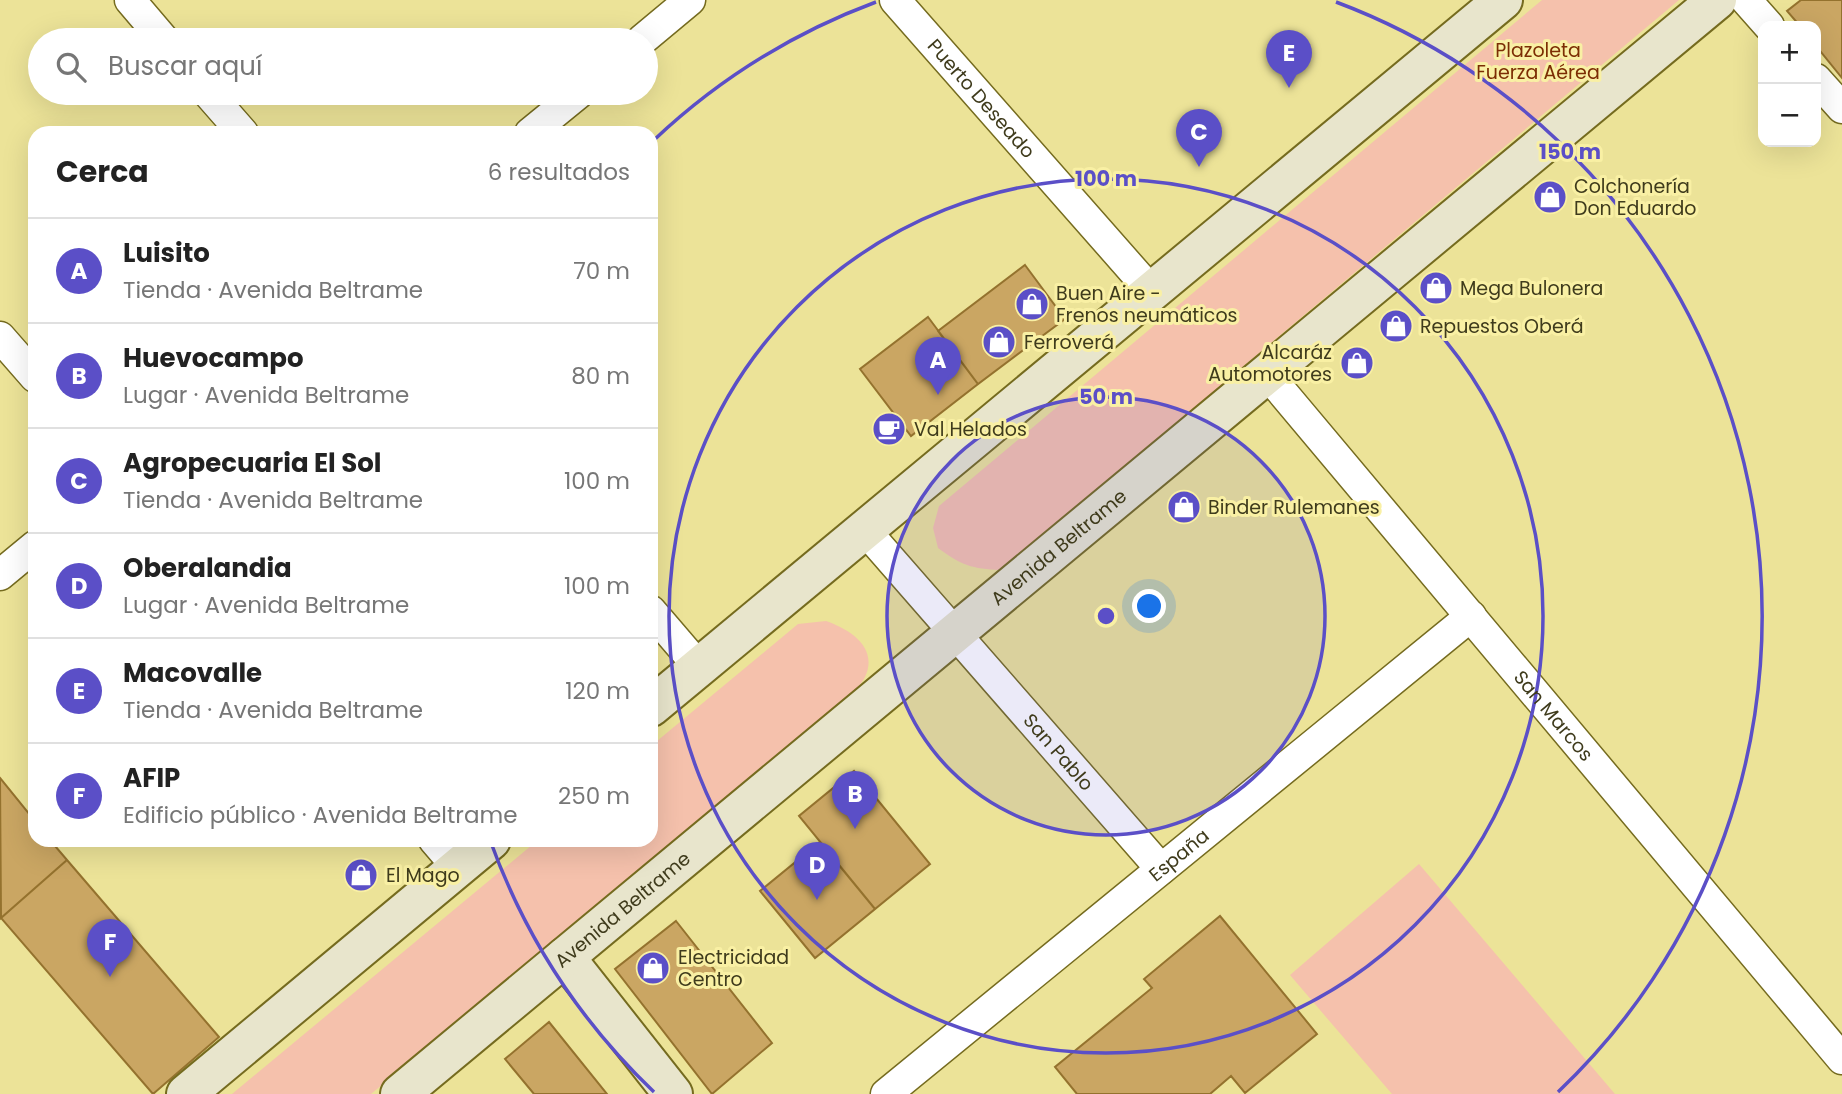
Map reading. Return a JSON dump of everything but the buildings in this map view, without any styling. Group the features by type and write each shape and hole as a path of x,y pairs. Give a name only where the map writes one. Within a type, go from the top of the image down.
{"main road":[{"path":"658,700 1503,0"},
{"name":"Avenida Beltrame","path":"400,1094 1717,0"},
{"path":"186,1094 446,854 468,847"},
{"path":"565,957 673,1094"}],"street":[{"path":"130,0 154,28"},
{"path":"656,28 690,0"},
{"name":"Puerto Deseado","path":"895,0 1152,292"},
{"path":"1746,0 1765,21"},
{"path":"1820,84 1842,108"},
{"path":"218,105 237,126"},
{"path":"539,126 564,105"},
{"path":"0,337 28,369"},
{"name":"San Marcos","path":"1267,374 1471,616 1832,1033 1842,1059"},
{"name":"San Pablo","path":"864,529 1161,869"},
{"path":"0,575 28,552"},
{"name":"España","path":"886,1094 1471,616"},
{"path":"658,619 699,667"}],"green space":[{"name":"Plazoleta Fuerza Aérea","path":"1542,0 1679,0 1001,570 967,565 938,548 933,528 939,506"},
{"path":"826,621 852,634 865,648 868,666 865,677 847,699 371,1094 232,1094 530,847 658,847 658,740 798,624"},
{"path":"1419,864 1615,1094 1392,1094 1290,975"}],"place":[{"name":"Macovalle","path":"1289,88"},
{"name":"Agropecuaria El Sol","path":"1199,167"},
{"name":"Colchonería Don Eduardo","path":"1550,197"},
{"name":"Mega Bulonera","path":"1436,288"},
{"name":"Buen Aire - Frenos neumáticos","path":"1032,304"},
{"name":"Repuestos Oberá","path":"1396,326"},
{"name":"Ferroverá","path":"999,342"},
{"name":"Alcaráz Automotores","path":"1357,363"},
{"name":"Luisito","path":"938,395"},
{"name":"Val Helados","path":"889,429"},
{"name":"Binder Rulemanes","path":"1184,507"},
{"name":"Huevocampo","path":"855,829"},
{"name":"El Mago","path":"361,875"},
{"name":"Oberalandia","path":"817,900"},
{"name":"Electricidad Centro","path":"653,968"},
{"name":"AFIP","path":"110,977"}]}
